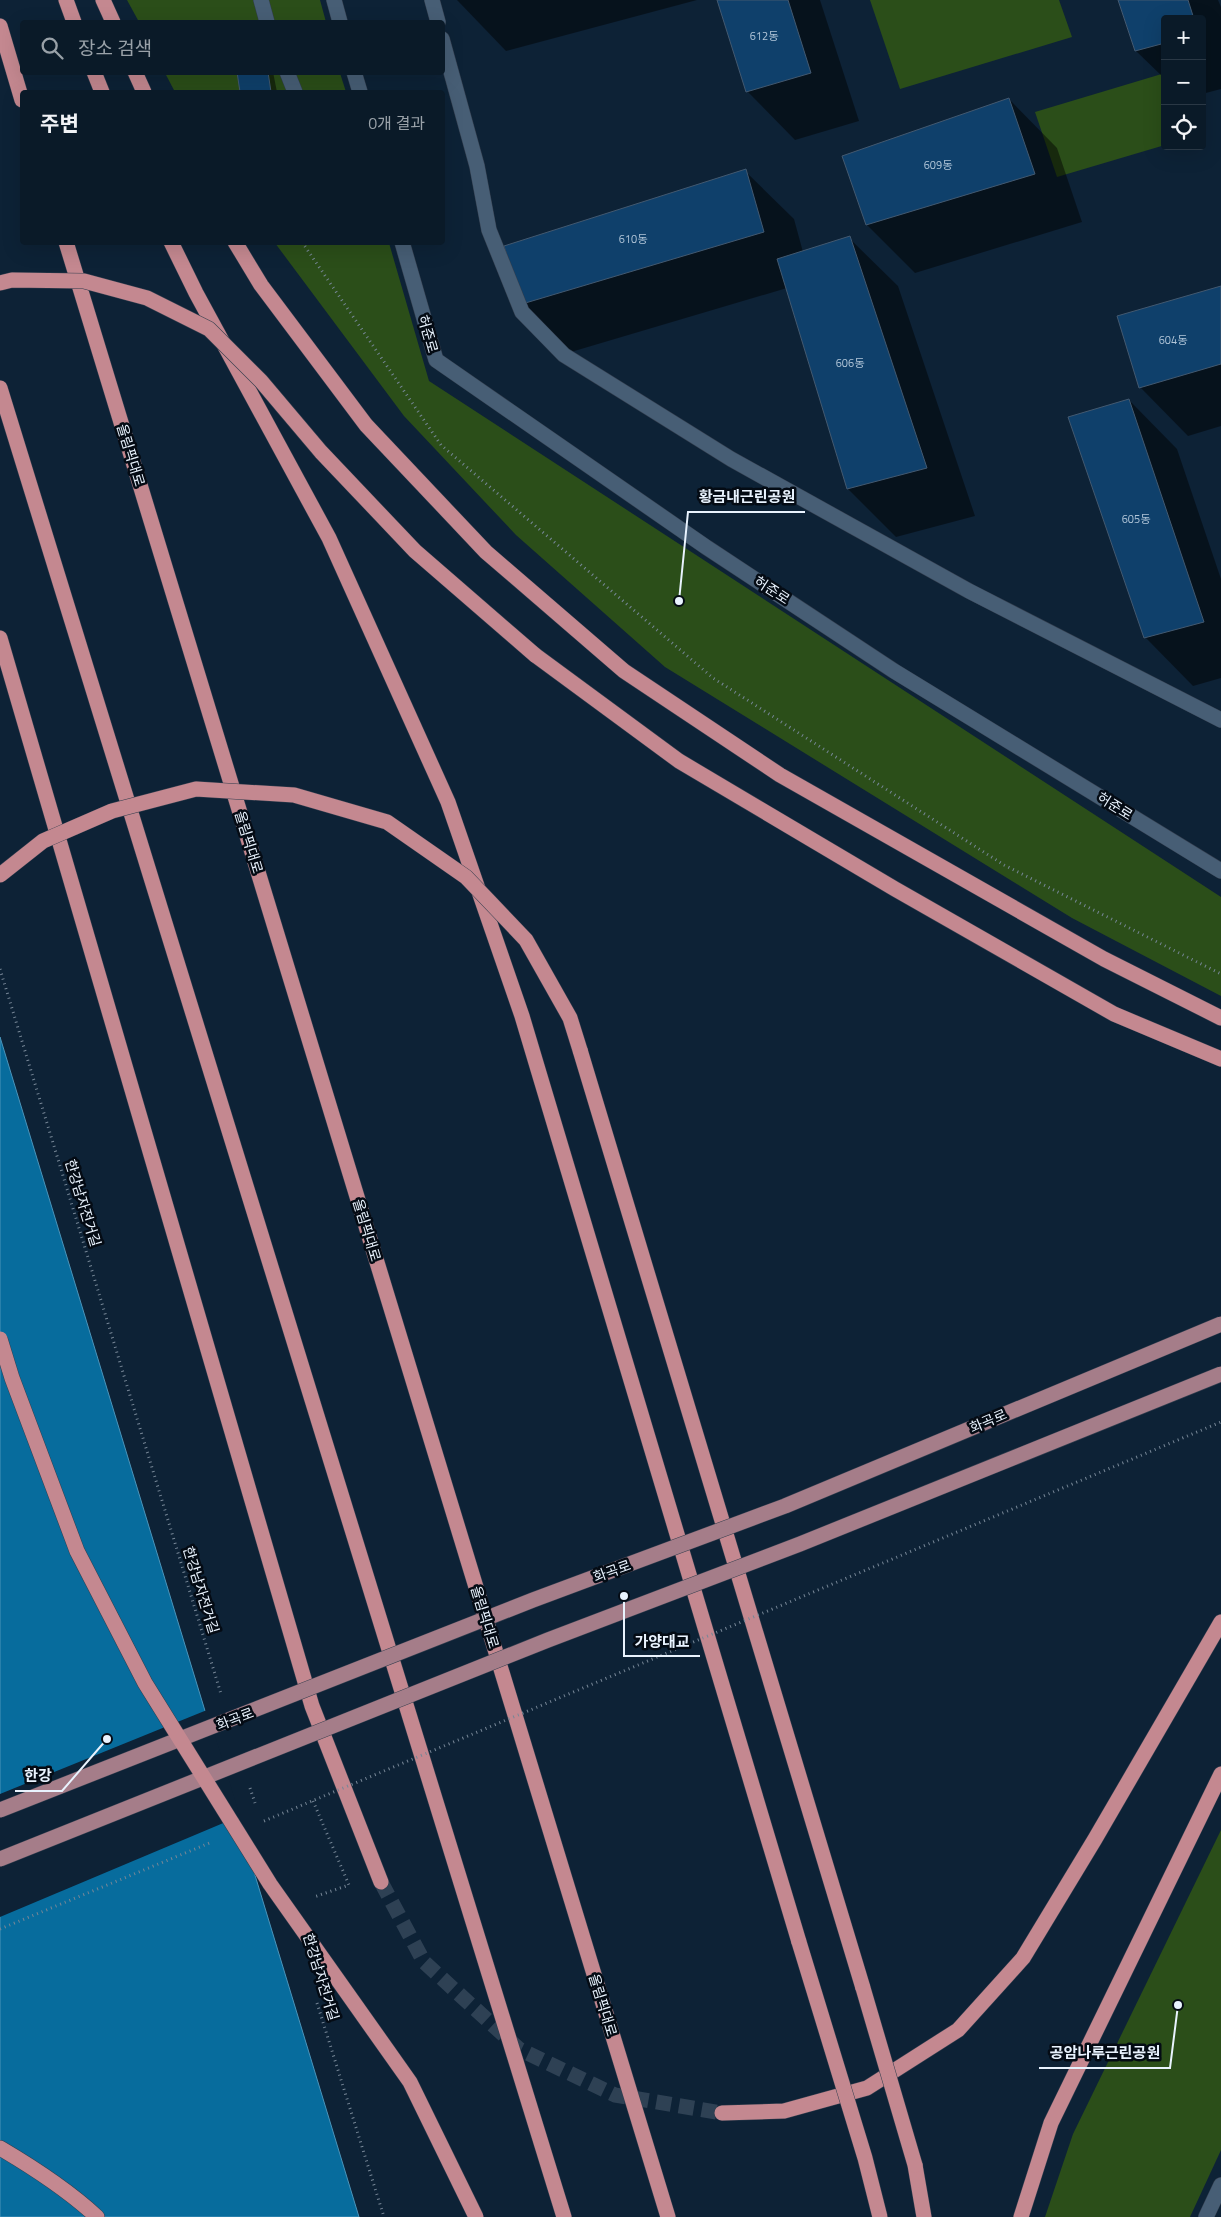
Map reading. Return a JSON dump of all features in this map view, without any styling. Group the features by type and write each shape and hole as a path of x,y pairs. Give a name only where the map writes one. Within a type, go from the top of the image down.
{"highway":[{"path":"66,0 73,20"},
{"path":"103,0 112,20"},
{"path":"0,26 20,93"},
{"path":"95,75 101,90"},
{"path":"136,75 143,90"},
{"name":"올림픽대로","path":"67,245 668,2217"},
{"path":"172,245 196,294 329,538 448,802 522,1016 865,2158 880,2217"},
{"path":"237,245 261,286 366,425 486,552 624,671 805,790 1104,959 1221,1018"},
{"path":"0,282 12,280 84,281 147,298 209,329 262,381 321,452 415,551 534,655 679,761 1114,1014 1221,1059"},
{"path":"0,388 564,2217"},
{"path":"0,638 312,1706 381,1882"},
{"path":"0,875 43,841 112,812 196,789 294,795 387,822 466,877 526,940 570,1018 580,1050 864,1988 915,2165 924,2217"},
{"path":"0,1339 12,1378 77,1550 146,1683 270,1884 410,2082 476,2217"},
{"path":"722,2113 784,2111 867,2088 958,2030 1022,1958 1095,1839 1221,1622"},
{"path":"1021,2217 1051,2123 1221,1774"},
{"path":"0,2148 27,2163 80,2200 97,2217"}],"main road":[{"name":"화곡로","path":"0,1810 533,1600 785,1506 1221,1324"},
{"path":"0,1859 548,1640 800,1544 1221,1374"}],"street":[{"path":"261,0 266,20"},
{"path":"334,0 339,20"},
{"path":"432,0 437,20"},
{"path":"445,50 477,166 489,230 522,312 564,355 731,459 952,582 1221,720"},
{"path":"288,75 294,90"},
{"path":"355,75 359,90"},
{"name":"허준로","path":"403,245 436,360 706,547 894,671 1221,871"},
{"path":"1206,2217 1221,2185"}],"path":[{"path":"304,245 441,445 713,678 1004,865 1221,974"},
{"name":"한강남자전거길","path":"0,969 222,1697"},
{"path":"263,1829 260,1821 1221,1422"},
{"path":"248,1782 257,1810"},
{"path":"305,1900 349,1885 313,1801"},
{"path":"0,1929 215,1841"},
{"name":"한강남자전거길","path":"316,1999 384,2217"}],"green space":[{"path":"127,0 320,0 325,20 138,20"},
{"path":"870,0 1059,0 1072,37 900,89"},
{"path":"1161,74 1161,146 1057,177 1035,112"},
{"path":"166,75 341,75 345,90 174,90"},
{"path":"276,245 390,245 429,381 1221,897 1221,996 1072,918 665,667 516,535 404,416"},
{"path":"1221,1830 1221,2150 1190,2217 1045,2217 1073,2134"}],"water":[{"path":"0,1037 359,2217 0,2217"}],"pier":[{"path":"207,1710 240,1816 0,1917 0,1794"}],"building":[{"path":"717,0 788,0 811,73 746,92"},
{"path":"1118,0 1188,0 1193,15 1161,15 1161,44 1135,51"},
{"path":"237,75 268,75 271,90 240,90"},
{"path":"1009,98 1035,174 866,225 842,156"},
{"path":"746,169 764,232 522,304 504,246"},
{"path":"850,236 927,468 847,489 777,259"},
{"path":"1221,286 1221,364 1139,388 1117,316"},
{"path":"1129,399 1204,622 1144,638 1068,417"}],"tunnel":[{"path":"381,1882 424,1962 519,2049 615,2095 722,2113"}],"place":[{"name":"황금내근린공원","path":"679,601"},
{"name":"가양대교","path":"624,1596"},
{"name":"한강","path":"107,1739"},
{"name":"공암나루근린공원","path":"1178,2005"}]}
